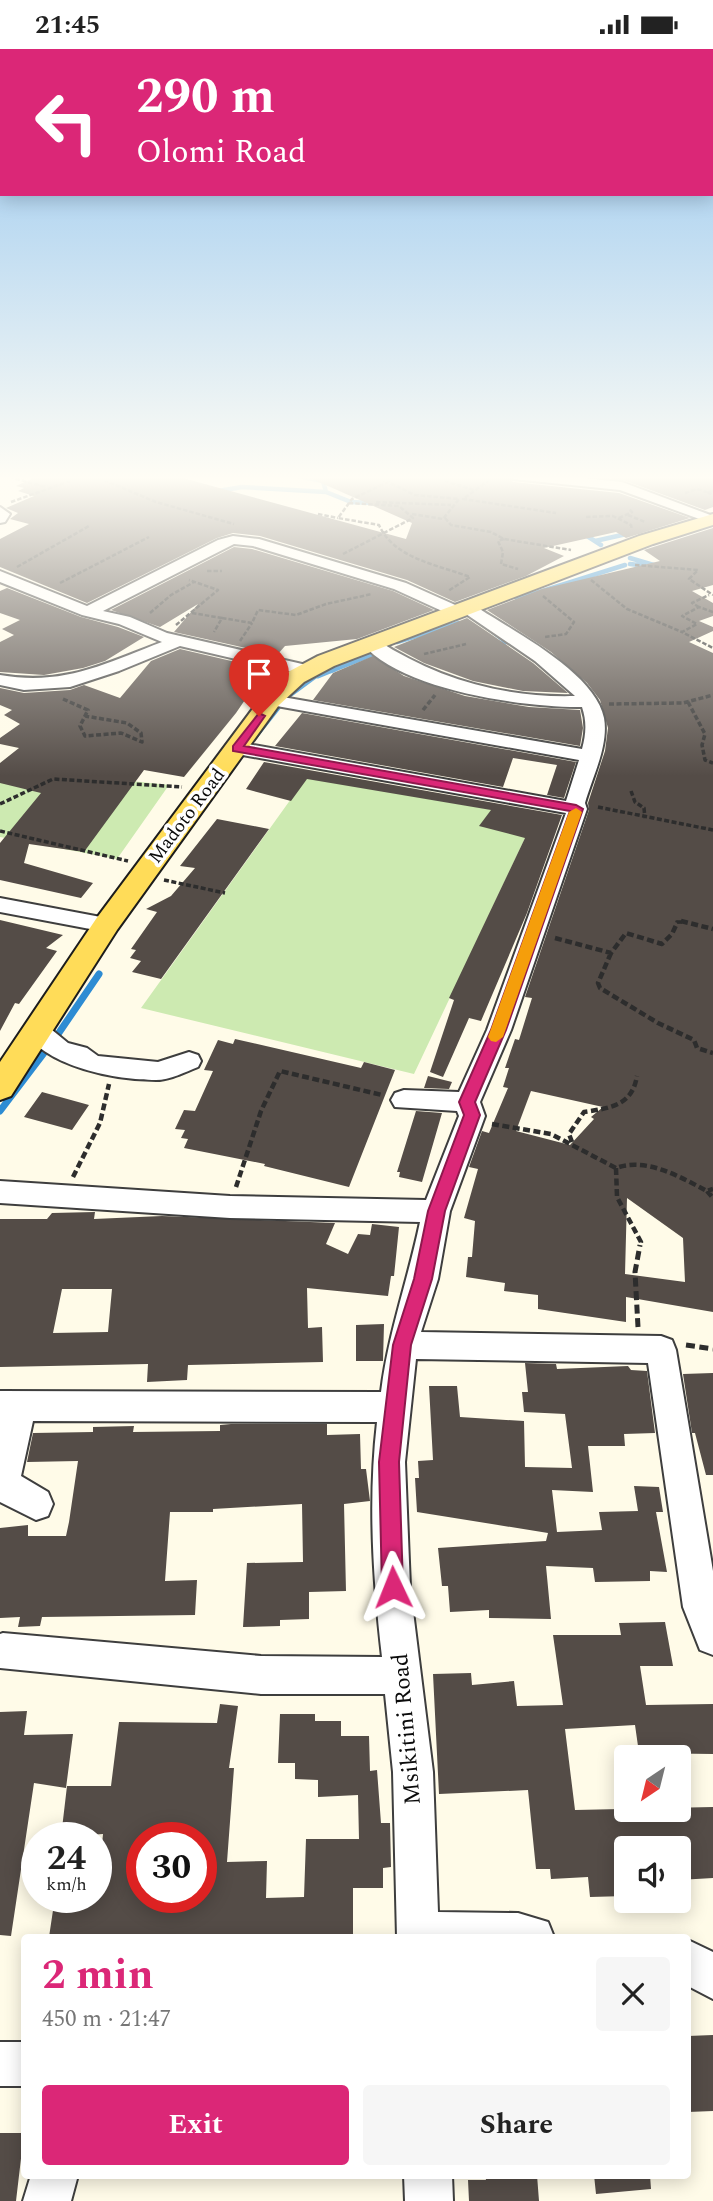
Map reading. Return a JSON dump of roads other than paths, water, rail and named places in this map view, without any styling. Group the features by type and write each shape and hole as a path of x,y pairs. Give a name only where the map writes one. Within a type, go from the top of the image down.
{"main road":[{"name":"Madoto Road","path":"0,1088 8,1060 37,1031 106,925 271,700 304,670 554,575"}],"street":[{"path":"88,612 156,575"},
{"path":"365,575 464,611 530,647 589,703"},
{"path":"0,576 88,612 124,620 136,628 170,639 304,670"},
{"path":"0,680 34,687 62,685 93,677 170,639"},
{"path":"371,644 401,664 506,699 589,703"},
{"path":"271,700 588,756"},
{"name":"Msikitini Road","path":"418,1934 414,1772 393,1587 389,1462 393,1407 402,1345 423,1279 436,1211 469,1109 576,806 595,717 589,703"},
{"path":"237,748 576,806"},
{"path":"0,905 106,925"},
{"path":"37,1031 61,1051 78,1054 92,1064 159,1072 189,1061"},
{"path":"404,1100 469,1109"},
{"path":"0,1192 230,1207 436,1211"},
{"path":"402,1345 661,1350 701,1607 713,1637"},
{"path":"36,1504 19,1496 6,1483 4,1470 11,1406 393,1407"},
{"path":"3,1651 261,1675 403,1676"},
{"path":"691,1963 713,1977"},
{"path":"0,2064 21,2064"},
{"path":"47,2201 54,2179"},
{"path":"428,2179 429,2201"}],"waterway":[{"path":"517,599 592,575"},
{"path":"397,642 459,623"},
{"path":"483,624 506,642 503,643"},
{"path":"331,671 374,654 377,649"},
{"path":"318,676 335,669"},
{"path":"287,697 321,672"},
{"path":"255,737 281,704"},
{"path":"54,1040 99,974"},
{"path":"0,1111 44,1053"}]}
